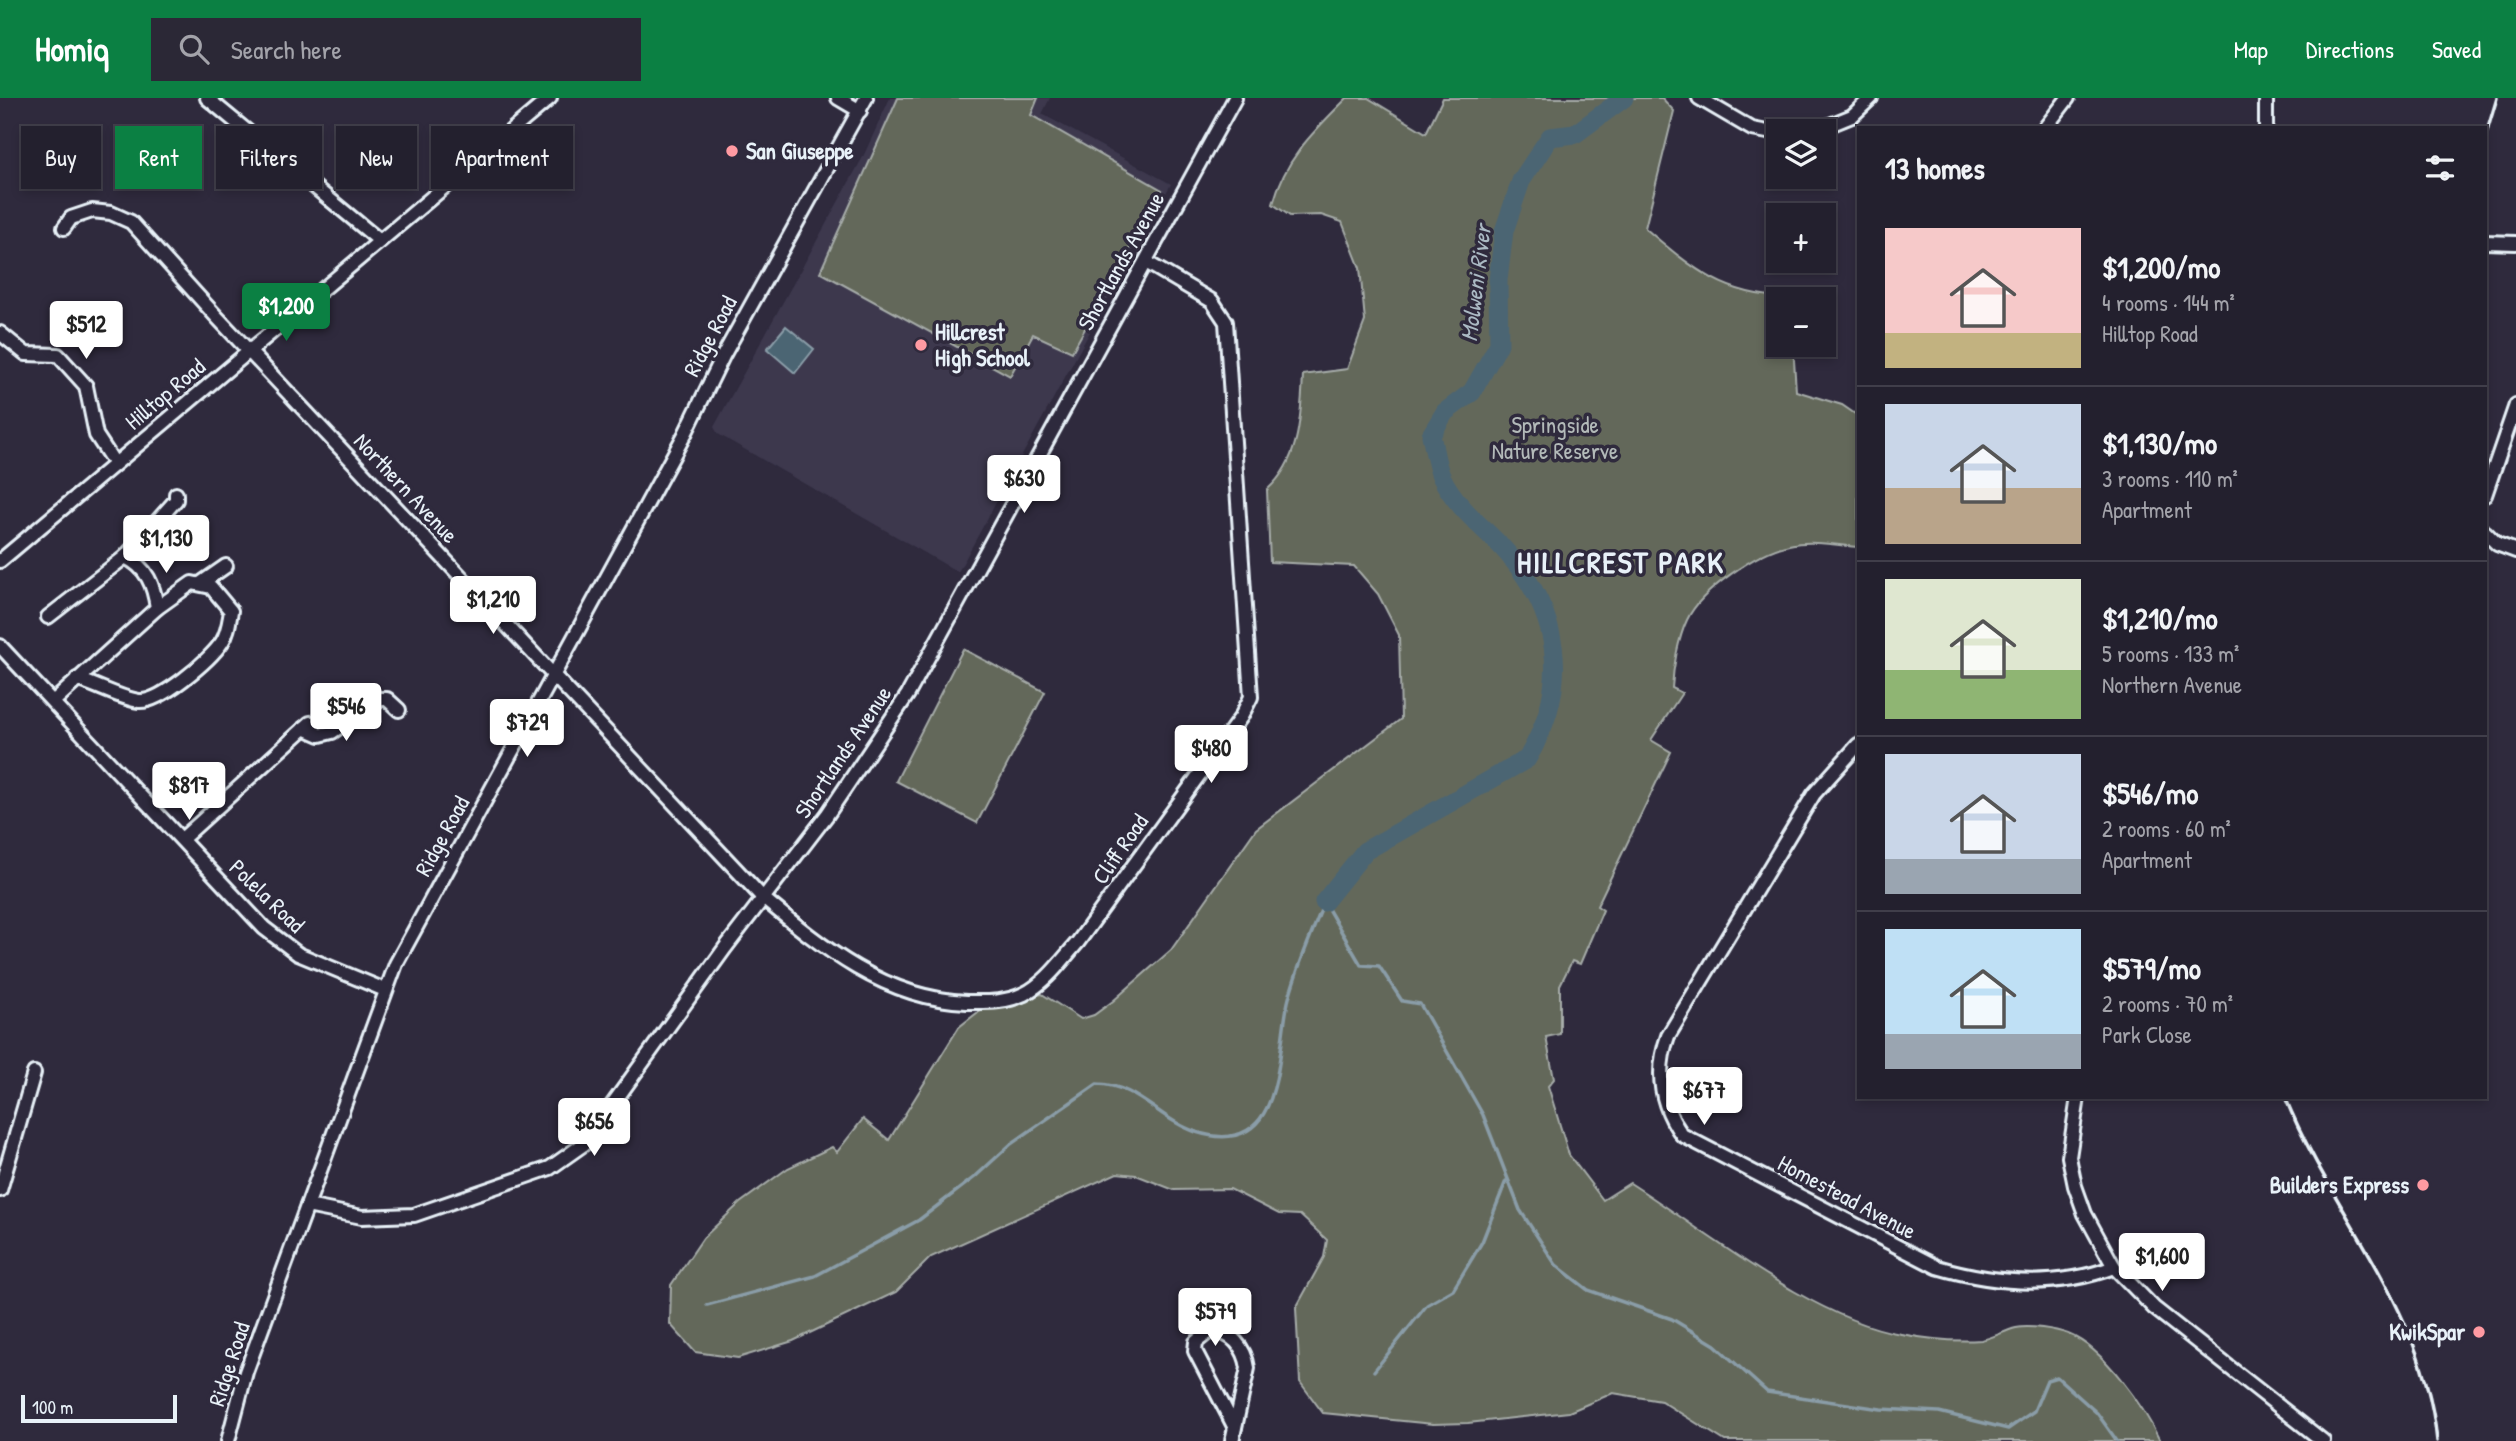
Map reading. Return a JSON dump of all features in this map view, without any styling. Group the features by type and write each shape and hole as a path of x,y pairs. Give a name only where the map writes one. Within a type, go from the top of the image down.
{"street":[{"path":"207,98 380,241"},
{"name":"Hilltop Road","path":"0,561 550,98"},
{"path":"838,98 860,111"},
{"name":"Ridge Road","path":"228,1441 239,1391 385,990 685,435 717,366 866,98"},
{"name":"Shortlands Avenue","path":"307,1206 362,1217 414,1215 565,1161 579,1150 859,770 908,694 1235,98"},
{"path":"1699,98 1752,129 1766,132"},
{"path":"1836,122 1852,116 1871,98"},
{"path":"2047,126 2068,98"},
{"path":"2266,98 2266,126"},
{"name":"Northern Avenue","path":"64,229 71,218 92,211 111,214 131,222 763,898"},
{"path":"2487,242 2516,243"},
{"name":"Cliff Road","path":"763,898 831,954 892,985 933,999 993,1003 1017,997 1052,973 1077,942 1248,705 1252,681 1226,322 1212,301 1146,262"},
{"path":"0,333 26,354 58,355 86,386 96,435 115,464"},
{"path":"2487,489 2516,405"},
{"path":"48,617 125,557 176,500 176,494"},
{"path":"2487,534 2497,544 2516,551"},
{"path":"125,557 149,576 157,608"},
{"path":"200,584 226,566"},
{"path":"53,702 77,679 157,608 192,583 211,587 231,611 223,641 185,678 149,700 137,701 77,679"},
{"name":"Polela Road","path":"0,646 286,947 385,990"},
{"path":"182,839 310,723 333,718 346,709 352,698"},
{"path":"304,728 320,735 332,732 380,699 387,699 399,710"},
{"name":"Homestead Avenue","path":"1857,746 1814,793 1668,1036 1661,1055 1660,1076 1667,1110 1682,1135 1937,1267 1966,1276 2018,1282 2076,1279 2114,1267"},
{"path":"0,1190 34,1073"},
{"path":"2078,1099 2069,1157 2075,1186 2085,1214 2114,1267 2154,1308 2323,1441"},
{"path":"1210,1331 1230,1337 1241,1347 1247,1361 1233,1435 1195,1351 1196,1342 1210,1331"}],"shaded area":[{"name":"Hillcrest High School","path":"890,98 1050,98 1042,114 1171,184 958,572 718,434 714,427 863,157"}],"green space":[{"path":"898,98 1038,98 1031,115 1162,190 1072,352 1033,334 1010,376 820,272"},
{"name":"Springside Nature Reserve","path":"1347,98 1368,98 1426,133 1443,98 1662,98 1674,111 1645,228 1678,256 1711,278 1728,286 1766,296 1766,357 1794,357 1796,391 1842,405 1857,415 1857,547 1806,543 1789,545 1762,555 1717,585 1694,608 1687,620 1676,654 1672,688 1682,693 1651,740 1671,752 1597,906 1603,910 1580,964 1572,961 1560,985 1560,1034 1546,1037 1554,1079 1548,1086 1569,1155 1603,1200 1630,1183 1796,1293 1867,1325 1911,1336 1951,1340 1981,1340 2021,1327 2042,1328 2068,1334 2095,1352 2122,1380 2160,1441 1725,1441 1661,1401 1613,1393 1569,1412 1468,1423 1433,1424 1323,1413 1300,1382 1296,1308 1324,1257 1327,1240 1300,1215 1279,1214 1230,1189 1174,1190 1136,1175 1117,1173 931,1257 896,1292 793,1341 738,1358 695,1352 670,1324 671,1285 703,1238 740,1203 788,1168 832,1147 837,1152 863,1119 889,1140 959,1027 982,1009 1042,994 1081,1019 1094,1015 1171,950 1256,829 1401,719 1399,635 1378,594 1354,566 1270,562 1267,490 1286,466 1297,437 1303,375 1347,369 1365,321 1360,268 1342,222 1321,215 1290,216 1273,204 1285,173 1302,146"},
{"path":"963,649 1045,692 977,823 896,781"}],"water":[{"path":"786,326 814,349 795,373 767,349"}],"waterway":[{"name":"Molweni River","path":"1324,902 1365,851 1527,759 1541,731 1550,703 1554,675 1553,648 1547,621 1521,570 1460,505 1447,486 1439,471 1431,435 1445,412 1472,392 1499,344 1498,280 1504,231 1521,181 1550,137 1575,134 1624,98"},
{"path":"1324,902 1361,965 1379,966 1402,1001 1420,1004 1483,1115 1520,1210 1556,1265 1588,1290 1672,1319 1715,1345 1767,1392 1881,1409 1939,1412 2008,1429 2034,1411 2047,1380 2057,1377 2097,1413 2117,1441"},
{"path":"707,1305 815,1276 919,1220 976,1176 1011,1144 1097,1084 1124,1090 1196,1132 1225,1137 1246,1131 1261,1118 1271,1098 1291,989 1324,902"},
{"path":"1374,1371 1427,1305 1453,1290 1482,1242 1506,1181"}],"railway":[{"path":"2487,131 2497,98"},
{"path":"2286,1099 2305,1141 2396,1305 2415,1348 2429,1393 2437,1441"}],"place":[{"name":"San Giuseppe","path":"732,151"},
{"name":"Hillcrest High School","path":"921,345"},
{"name":"Builders Express","path":"2423,1185"},
{"name":"KwikSpar","path":"2479,1332"}],"district":[{"name":"HILLCREST PARK","path":"1621,563"}]}
